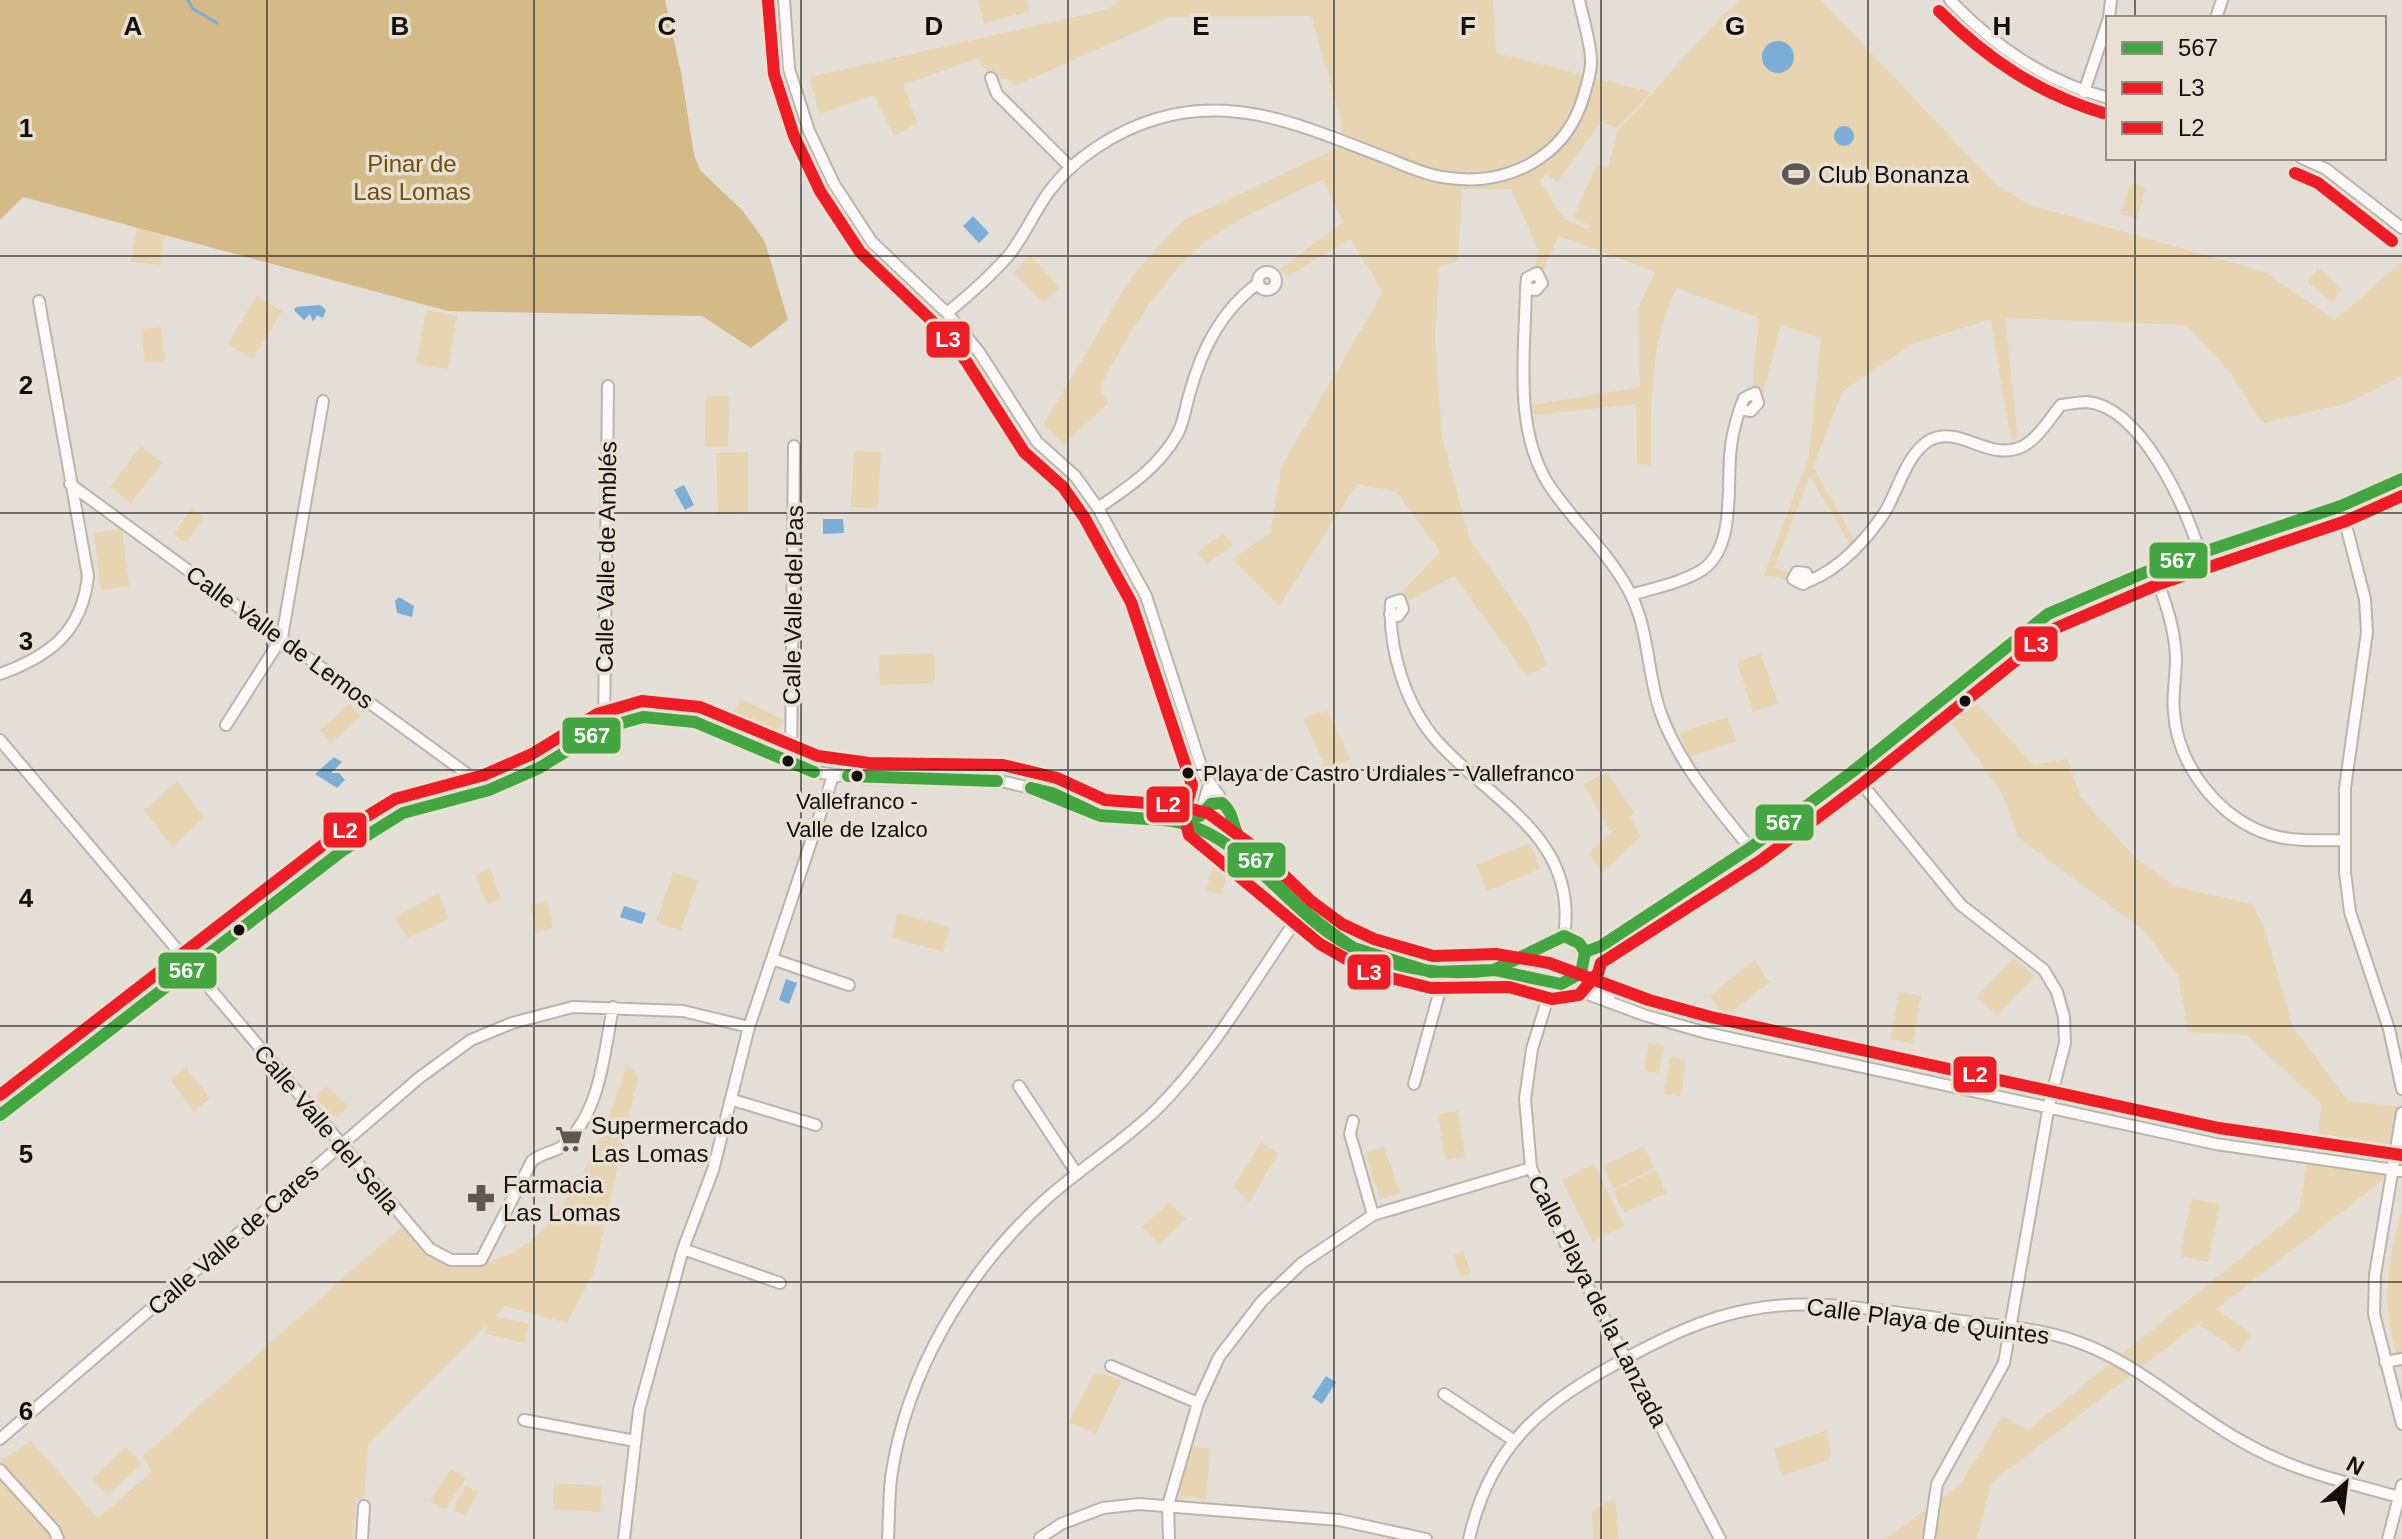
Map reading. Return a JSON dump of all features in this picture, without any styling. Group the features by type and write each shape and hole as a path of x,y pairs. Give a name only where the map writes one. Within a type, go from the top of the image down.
{"street":[{"path":"784,0 789,69 809,131 834,184 872,242 947,313 979,352 1037,442 1075,476 1098,508 1146,596 1209,785 1231,810 1233,826 1276,890"},
{"path":"947,313 978,288 1010,253 1049,192 1071,168 1112,138 1156,119 1211,109 1285,118 1441,177 1490,179 1517,172 1562,141 1578,114 1592,62 1579,0"},
{"path":"1950,0 2021,62 2084,92 2106,98"},
{"path":"2084,92 2106,26"},
{"path":"991,78 997,94 1071,168"},
{"path":"2306,160 2326,169 2402,228"},
{"path":"1098,508 1141,479 1164,455 1180,430 1203,352 1217,325 1257,284"},
{"path":"1526,288 1525,414 1532,447 1549,485 1614,567 1631,595 1643,631 1660,710 1682,756 1706,794 1750,848"},
{"path":"0,674 27,664 59,642 85,600 88,576 39,301"},
{"name":"Calle Valle de Amblés","path":"604,728 608,386"},
{"path":"226,725 282,637 323,401"},
{"path":"1809,581 1860,545 1885,511 1907,468 1929,440 1952,434 1992,449 2019,448 2039,432 2061,405 2089,402 2116,416 2159,461 2200,553"},
{"path":"1631,595 1682,580 1704,569 1718,550 1724,531 1731,445 1740,409"},
{"name":"Calle Valle del Pas","path":"791,763 794,446"},
{"path":"1585,952 1601,946 1750,848 1852,772 2048,614 2153,569 2341,506 2402,479"},
{"name":"Calle Valle de Lemos","path":"70,484 489,790"},
{"path":"2341,506 2365,599 2367,632 2349,757 2344,840 2350,912 2389,1029 2402,1089"},
{"path":"2153,569 2174,639 2174,712 2185,760 2209,793 2236,818 2269,834 2298,841 2344,840"},
{"path":"1390,614 1395,656 1406,686 1435,740 1537,832 1559,875 1568,911 1564,936"},
{"path":"0,1115 342,851 403,813 489,790 539,768 604,728 643,717 695,722 791,763 833,776 1001,781 1052,793 1101,816 1173,821 1203,828 1334,938 1401,966 1445,972 1495,970 1545,978 1707,1033 2049,1105 2216,1144 2402,1171"},
{"name":"Calle Valle del Sella","path":"0,740 430,1249 451,1260 481,1260 532,1161 568,1142 592,1103 613,1007"},
{"path":"1852,772 1961,905 2044,970 2057,992 2064,1017 2065,1043 2049,1105 2004,1363 1937,1484 1929,1539"},
{"path":"624,1539 639,1410 683,1249 733,1100 749,1027 833,776"},
{"path":"1203,828 1201,814 1209,785"},
{"path":"1173,821 1201,814 1211,804 1222,803"},
{"path":"1215,836 1225,834 1233,826"},
{"path":"888,1539 891,1478 899,1441 928,1357 951,1313 996,1250 1043,1201 1126,1137 1159,1106 1193,1066 1301,913"},
{"path":"1495,970 1564,936 1579,943 1585,952 1581,973 1562,984 1546,1004"},
{"path":"1539,949 1538,961 1545,978 1546,1004"},
{"path":"772,959 849,985"},
{"path":"1414,1084 1445,972"},
{"path":"1581,973 1621,1005"},
{"name":"Calle Playa de la Lanzada","path":"1546,1004 1532,1049 1525,1099 1531,1168 1625,1359 1720,1539"},
{"name":"Calle Valle de Cares","path":"0,1439 419,1078 471,1040 512,1023 573,1007 683,1011 749,1027"},
{"path":"1019,1086 1077,1174"},
{"path":"733,1100 816,1125"},
{"path":"2402,1113 2390,1169 2374,1314 2402,1424"},
{"path":"1353,1121 1350,1134 1373,1215"},
{"path":"1169,1539 1168,1505 1198,1403 1219,1357 1262,1301 1302,1263 1373,1215 1531,1168"},
{"path":"683,1249 780,1283"},
{"name":"Calle Playa de Quintes","path":"1469,1539 1487,1483 1513,1440 1543,1409 1576,1385 1708,1320 1788,1305 1833,1306 2011,1328 2066,1338 2119,1360 2241,1441 2288,1465 2331,1481 2401,1498"},
{"path":"2385,1362 2402,1359"},
{"path":"1111,1366 1198,1403"},
{"path":"1444,1394 1513,1440"},
{"path":"524,1420 635,1441"},
{"path":"0,1470 54,1530 58,1539"},
{"path":"2388,1539 2402,1485"},
{"path":"1040,1538 1061,1524 1103,1508 1168,1505 1339,1520 1426,1539"},
{"path":"362,1539 364,1506"}],"shaded area":[{"path":"978,0 1027,0 1030,11 984,23"},
{"path":"1119,0 1493,0 1496,53 1651,92 1617,128 1601,122 1557,182 1547,174 1539,180 1564,219 1588,230 1589,225 1573,218 1597,164 1607,168 1618,131 1723,14 1741,0 1820,0 1998,186 2030,205 2265,272 2335,320 2402,262 2402,376 2348,403 2262,423 2231,374 2187,325 2005,318 2018,439 2011,440 1991,319 1913,344 1842,392 1813,467 1856,543 1852,547 1810,476 1774,568 1795,573 1793,581 1764,575 1809,456 1821,338 1781,325 1762,397 1752,389 1759,318 1677,288 1656,351 1651,465 1637,464 1636,404 1534,415 1533,405 1640,387 1638,308 1655,272 1559,236 1542,272 1535,268 1538,250 1511,189 1462,189 1458,261 1439,267 1435,337 1442,437 1470,540 1530,625 1547,665 1527,676 1454,576 1410,600 1401,592 1440,552 1397,492 1357,484 1279,606 1232,559 1270,533 1282,465 1383,292 1350,239 1288,276 1280,269 1343,222 1323,179 1247,216 1208,240 1175,272 1133,329 1099,389 1109,402 1064,445 1043,425 1132,276 1182,221 1338,148 1342,123 1311,16 1170,17 1015,86 1005,78 993,81 978,58 903,85 918,123 894,136 874,95 819,114 810,77 1109,9"},
{"path":"2130,183 2146,188 2137,219 2121,214"},
{"path":"140,207 168,211 161,265 131,262"},
{"path":"1031,256 1060,287 1043,302 1014,272"},
{"path":"2318,268 2342,289 2332,302 2307,282"},
{"path":"256,296 282,311 253,359 228,344"},
{"path":"426,310 457,316 448,369 416,364"},
{"path":"161,327 165,361 145,363 141,329"},
{"path":"706,396 729,396 728,447 705,447"},
{"path":"141,446 162,463 131,503 110,487"},
{"path":"854,451 881,452 878,508 851,507"},
{"path":"748,452 748,512 718,514 716,453"},
{"path":"191,508 204,517 186,543 174,534"},
{"path":"122,529 129,586 101,590 94,533"},
{"path":"1223,533 1233,545 1207,565 1197,553"},
{"path":"934,653 935,683 880,685 879,655"},
{"path":"1761,654 1778,704 1753,712 1737,662"},
{"path":"1964,689 2034,765 2067,759 2081,798 2138,860 2176,887 2252,904 2264,927 2293,1027 2348,1101 2402,1107 2402,1165 2317,1153 2321,1104 2247,1035 2188,1032 2178,976 2144,931 2018,837 2002,793 1941,708"},
{"path":"741,699 783,720 772,741 730,719"},
{"path":"349,704 360,716 331,743 320,730"},
{"path":"1327,711 1350,759 1327,772 1303,718"},
{"path":"1727,717 1736,741 1689,757 1680,733"},
{"path":"1607,772 1634,813 1630,817 1641,837 1602,873 1589,852 1621,824 1610,831 1584,784"},
{"path":"177,782 205,817 172,847 144,811"},
{"path":"1530,843 1540,869 1487,891 1476,865"},
{"path":"1214,861 1229,865 1222,895 1206,891"},
{"path":"490,869 501,899 486,904 475,874"},
{"path":"673,872 698,880 681,930 656,922"},
{"path":"438,893 449,919 408,938 394,918"},
{"path":"547,901 553,929 536,932 530,905"},
{"path":"898,913 950,927 943,952 891,937"},
{"path":"2014,958 2034,976 1997,1015 1977,997"},
{"path":"1754,960 1770,982 1725,1017 1710,996"},
{"path":"1899,992 1921,996 1913,1044 1890,1039"},
{"path":"1648,1043 1664,1045 1659,1073 1644,1071"},
{"path":"1670,1057 1686,1060 1681,1096 1664,1094"},
{"path":"627,1063 638,1077 594,1272 567,1323 505,1306 495,1316 529,1324 525,1343 486,1334 487,1324 368,1445 364,1500 356,1499 353,1539 0,1539 0,1461 31,1441 98,1518 152,1472 142,1457 404,1224 427,1248 458,1259 491,1261 520,1248 546,1226 569,1196 605,1126"},
{"path":"186,1067 210,1098 194,1111 170,1080"},
{"path":"326,1086 348,1106 337,1118 314,1098"},
{"path":"1458,1111 1465,1157 1445,1160 1438,1114"},
{"path":"1261,1142 1278,1154 1249,1203 1234,1186"},
{"path":"1384,1146 1400,1193 1380,1199 1365,1153"},
{"path":"1644,1146 1654,1168 1613,1189 1602,1166"},
{"path":"2307,1163 2388,1176 2216,1309 2251,1334 2239,1352 2201,1326 2205,1318 1991,1483 1977,1539 1886,1539 1960,1484 2003,1416 2028,1430 2299,1211"},
{"path":"1594,1164 1624,1226 1593,1242 1562,1180"},
{"path":"1656,1170 1666,1193 1624,1213 1613,1191"},
{"path":"2191,1199 2220,1204 2208,1262 2180,1256"},
{"path":"1169,1202 1186,1219 1159,1245 1142,1227"},
{"path":"2400,1214 2402,1371 2388,1310 2391,1256"},
{"path":"1463,1251 1471,1274 1461,1278 1453,1255"},
{"path":"1094,1374 1107,1374 1121,1381 1096,1434 1069,1422"},
{"path":"1827,1430 1831,1459 1782,1476 1774,1449"},
{"path":"1185,1445 1210,1449 1206,1499 1180,1496"},
{"path":"126,1447 142,1464 108,1495 92,1478"},
{"path":"451,1469 466,1478 445,1510 430,1501"},
{"path":"554,1483 602,1486 600,1512 553,1509"},
{"path":"466,1485 478,1492 465,1516 453,1510"},
{"path":"1615,1498 1619,1539 1593,1539 1592,1511"}],"green space":[{"name":"Pinar de Las Lomas","path":"0,0 665,0 681,72 694,155 700,170 743,211 765,242 788,320 751,348 702,316 448,311 23,197 0,220"}],"water":[{"path":"1778,41 1789,46 1794,57 1789,68 1778,73 1767,68 1762,57 1767,46"},
{"path":"1844,126 1851,129 1854,136 1851,143 1844,146 1837,143 1834,136 1837,129"},
{"path":"973,216 989,233 979,243 963,226"},
{"path":"320,305 326,310 323,318 317,315 313,322 310,314 304,320 294,310 296,307"},
{"path":"684,485 694,505 685,510 674,490"},
{"path":"823,519 843,519 844,533 823,534"},
{"path":"399,597 414,606 412,617 397,613 395,601"},
{"path":"334,757 342,762 331,773 339,773 345,780 337,788 315,774"},
{"path":"624,906 646,913 642,924 620,917"},
{"path":"786,979 797,983 789,1004 779,1000"},
{"path":"1326,1376 1336,1382 1322,1404 1312,1397"}],"waterway":[{"path":"188,0 193,9 217,23"}],"transit line":[{"name":"L3","path":"768,1 774,74 794,136 820,191 860,252 935,324 966,361 1024,452 1063,487 1084,517 1131,602 1192,785 1184,815 1189,835 1320,944 1371,973 1431,988 1509,987 1552,999 1579,995 1598,973 1601,963 1760,861 1862,784 2056,628 2159,584 2346,521 2402,496"},
{"name":"L3","path":"1939,11 1995,59 2035,85 2103,113"},
{"name":"L3","path":"2295,173 2318,183 2392,241"},
{"name":"567","path":"1585,952 1601,946 1750,848 1852,772 2048,614 2153,569 2341,506 2402,479"},
{"name":"L2","path":"0,1095 332,838 395,799 484,775 532,754 597,714 642,701 700,707 818,756 869,763 1003,765 1057,778 1105,800 1175,805 1208,813 1257,849 1311,901 1342,924 1374,939 1433,956 1496,954 1549,963 1649,1000 1711,1017 2219,1128 2402,1155"},
{"name":"567","path":"0,1115 342,851 403,813 489,790 539,768 604,728 643,717 695,722 814,772"},
{"name":"567","path":"848,776 997,781"},
{"name":"567","path":"848,776 997,781"},
{"name":"567","path":"1031,788 1052,793 1101,816 1163,820"},
{"name":"567","path":"1031,788 1098,815 1163,820"},
{"name":"567","path":"1163,820 1200,816 1211,804 1222,803 1229,811 1241,840 1279,886 1306,913 1354,948"},
{"name":"567","path":"1163,820 1191,826 1217,838 1240,854 1307,915 1354,948"},
{"name":"567","path":"1564,936 1579,943 1585,952 1581,973 1561,984 1494,970 1564,936"},
{"name":"567","path":"1354,948 1431,972 1494,970"},
{"name":"567","path":"1354,948 1388,962 1422,970 1494,970"}],"place":[{"name":"Club Bonanza","path":"1796,174"},
{"name":"Playa de Castro Urdiales - Vallefranco","path":"1188,773"},
{"name":"Vallefranco - Valle de Izalco","path":"857,776"},
{"name":"Supermercado Las Lomas","path":"569,1139"},
{"name":"Farmacia Las Lomas","path":"481,1198"}]}
